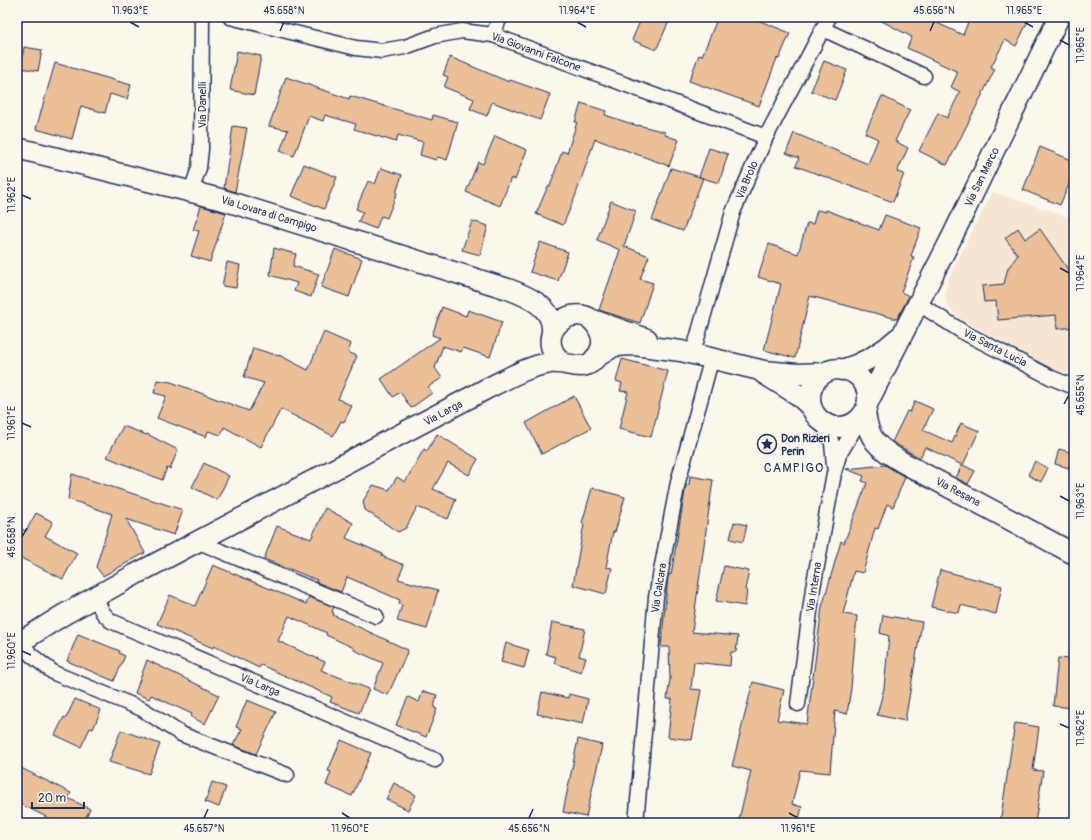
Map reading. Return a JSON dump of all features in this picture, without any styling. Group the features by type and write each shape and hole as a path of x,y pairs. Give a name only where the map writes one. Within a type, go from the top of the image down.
{"street":[{"name":"Via Danelli","path":"191,191 199,168 201,149 202,17"},
{"name":"Via Giovanni Falcone","path":"230,17 356,48 382,51 405,47 435,36 462,31 493,35 766,137"},
{"path":"493,35 500,17"},
{"name":"Via San Marco","path":"861,417 901,335 919,304 1059,17"},
{"path":"824,21 924,76"},
{"name":"Via Brolo","path":"696,354 733,212 766,137 824,21"},
{"name":"Via Lovara di Campigo","path":"17,148 191,191 358,241 517,292 542,297 585,317 696,354 756,369 797,374 833,371"},
{"name":"Via Lovara di Campigo","path":"517,292 544,309 552,322 551,336"},
{"name":"Via Santa Lucia","path":"919,304 963,332 1052,378 1074,387"},
{"path":"566,317 585,317 597,326 601,335 601,348 595,358 590,362 579,367 573,367 562,362 553,353 551,336 558,323 566,317"},
{"name":"Via San Marco","path":"833,371 867,359 886,348 901,335"},
{"name":"Via Larga","path":"518,374 537,359 551,336"},
{"name":"Via Lovara di Campigo","path":"595,358 614,346 623,344 696,354"},
{"name":"Via Calcara","path":"636,823 656,597 678,482 696,354"},
{"name":"Via Larga","path":"19,643 95,597 488,388 541,365 562,362"},
{"name":"Via Lovara di Campigo","path":"756,369 790,389 822,419"},
{"path":"833,371 851,372 859,377 864,384 867,393 861,417 851,424 842,427 822,419 810,398 812,388 817,379 833,371"},
{"path":"861,417 881,449"},
{"name":"Via Resana","path":"861,417 868,432 881,449 902,462 1074,554"},
{"name":"Via Interna","path":"798,704 813,588 834,471 839,455 861,417"},
{"name":"Via Interna","path":"822,419 832,442 834,471"},
{"path":"199,542 376,616"},
{"name":"Via Larga","path":"95,597 103,613 111,621 435,760"},
{"path":"19,643 31,655 54,673 142,708 181,734 287,775"}],"shaded area":[{"path":"993,192 1074,219 1074,376 1053,369 960,319 947,305 945,293 948,280"}],"building":[{"path":"642,17 671,17 656,50 632,40"},
{"path":"718,17 750,17 790,33 779,59 777,58 759,106 689,81 699,55 702,56"},
{"path":"874,17 924,17 963,35 970,17 1030,17 1016,46 1005,40 991,67 995,69 947,165 919,151 938,113 947,118 960,92 951,87 958,72 907,48 912,37"},
{"path":"24,47 42,50 38,71 21,68"},
{"path":"237,51 261,56 254,95 230,90"},
{"path":"450,57 509,82 510,80 550,94 540,120 492,102 487,116 470,109 474,99 444,87 448,77 443,75"},
{"path":"824,61 847,70 835,100 811,91"},
{"path":"55,63 131,85 127,99 110,94 105,113 81,106 72,139 36,129"},
{"path":"286,77 349,99 350,96 432,120 433,115 458,122 447,160 438,157 436,160 420,155 423,142 398,135 396,142 354,129 356,124 325,115 323,121 309,116 294,156 280,151 288,130 269,126"},
{"path":"882,96 910,110 895,141 908,148 897,172 904,174 893,202 796,166 799,158 786,153 794,133 868,164 878,139 865,133"},
{"path":"581,103 606,111 605,115 638,126 665,132 665,135 679,140 669,166 595,139 575,197 563,225 536,214 548,186 550,186 562,151 567,153 577,122 575,122"},
{"path":"233,126 247,128 235,192 224,188"},
{"path":"495,136 527,150 515,180 511,178 500,206 466,192 478,162 483,164"},
{"path":"1040,147 1074,161 1074,173 1060,205 1023,190"},
{"path":"709,148 728,154 719,183 699,177"},
{"path":"304,164 337,177 324,209 291,196"},
{"path":"381,168 402,175 397,193 387,218 381,216 376,229 358,222 363,212 356,209 368,181 375,184"},
{"path":"671,168 703,178 683,231 652,220"},
{"path":"611,201 636,211 624,246 649,256 640,279 653,283 640,323 599,310 620,250 597,240"},
{"path":"201,206 226,213 210,262 191,256 199,231 193,230"},
{"path":"817,210 826,212 826,210 879,230 885,215 921,228 911,256 914,257 901,292 909,296 897,319 810,296 795,358 764,350 781,284 758,277 769,244 798,254 807,223 813,224"},
{"path":"472,221 488,226 480,255 462,250"},
{"path":"1018,228 1025,239 1040,229 1074,278 1074,327 1057,329 1056,315 998,320 996,301 984,302 982,286 1004,284 1008,268 1018,255 1005,238"},
{"path":"540,242 568,252 558,281 530,272"},
{"path":"274,248 296,254 293,266 319,274 311,297 294,291 297,283 270,275"},
{"path":"335,249 362,259 349,297 321,287"},
{"path":"227,262 240,265 236,288 222,286"},
{"path":"442,307 466,316 468,310 502,322 490,357 463,348 461,352 443,346 435,368 442,378 428,387 432,393 411,408 400,392 393,397 381,379 440,338 432,335"},
{"path":"324,332 351,344 348,352 357,356 338,399 352,406 344,422 341,421 333,436 281,409 261,447 224,427 221,435 208,431 206,437 157,418 166,396 154,393 157,380 171,382 249,411 264,383 244,377 253,348 279,355 308,370"},
{"path":"622,359 668,371 651,437 619,429 628,392 620,391 622,383 616,381"},
{"path":"574,396 591,428 542,454 526,423"},
{"path":"915,401 933,409 923,430 952,443 961,423 979,431 963,465 975,471 968,484 956,478 962,465 925,447 920,458 892,442 907,411 910,412"},
{"path":"123,426 147,434 178,450 170,469 167,468 162,480 107,457"},
{"path":"437,434 478,459 469,475 448,463 433,489 456,499 448,519 417,507 406,528 398,532 365,510 363,501 373,485 389,490 397,477 405,482 424,449 427,451"},
{"path":"1059,449 1073,453 1069,468 1055,464"},
{"path":"1035,461 1048,468 1041,482 1028,475"},
{"path":"204,463 229,476 217,500 192,487"},
{"path":"885,465 905,477 893,507 887,504 878,529 875,528 863,573 854,571 843,614 857,616 851,688 847,714 835,711 830,773 800,770 792,804 802,807 798,823 738,823 751,771 732,766 753,682 784,690 777,720 807,724 822,607 841,541 844,543 867,483 862,481 864,476 846,469"},
{"path":"72,474 183,510 174,535 126,519 145,553 103,576 96,567 112,514 68,499"},
{"path":"690,476 713,480 692,632 738,636 736,652 731,652 730,666 694,662 691,689 701,690 692,740 668,737 672,699 667,699 670,679 669,647 661,647 668,577 669,574 671,575 686,485 689,485"},
{"path":"592,488 625,497 615,532 613,532 606,567 612,568 606,594 573,585 584,524 582,523"},
{"path":"325,508 353,523 346,538 404,565 398,579 438,590 427,629 397,621 402,605 399,604 400,600 347,577 341,592 316,582 317,580 264,559 277,526 311,539"},
{"path":"36,513 53,522 45,536 77,553 63,579 17,556 17,527 26,531"},
{"path":"734,522 747,525 743,542 730,539"},
{"path":"213,565 306,604 309,597 334,607 332,612 334,613 333,615 408,650 388,695 373,689 383,663 326,635 327,633 289,616 278,641 325,662 321,670 369,689 359,713 330,702 332,697 261,665 259,668 214,646 213,648 157,624 170,595 195,606"},
{"path":"724,566 749,571 745,590 747,590 745,606 716,601"},
{"path":"940,570 1002,586 996,614 961,605 959,613 931,607"},
{"path":"883,615 922,622 905,721 877,715 884,688 889,636 880,633"},
{"path":"552,622 585,629 579,656 586,658 581,672 554,663 556,657 546,654"},
{"path":"78,634 120,651 119,653 125,656 114,681 67,661"},
{"path":"506,643 529,650 524,668 501,662"},
{"path":"1058,658 1074,659 1074,708 1053,706"},
{"path":"147,660 219,695 205,724 191,717 192,714 151,695 149,699 135,693"},
{"path":"423,691 437,695 434,708 437,709 426,737 396,725 408,697 419,702"},
{"path":"542,692 568,698 569,694 588,699 583,724 537,714"},
{"path":"75,699 101,710 93,729 90,728 81,747 55,735 64,717 66,718"},
{"path":"247,700 276,712 256,754 233,745 242,729 236,727"},
{"path":"1015,723 1039,727 1033,770 1043,771 1035,823 1000,823"},
{"path":"121,730 160,744 149,774 109,762"},
{"path":"578,739 602,745 586,817 563,812"},
{"path":"341,740 371,753 352,796 326,785 331,772 328,771"},
{"path":"17,766 71,793 68,798 90,809 83,823 58,823 17,802"},
{"path":"212,782 226,787 219,807 205,802"},
{"path":"394,783 416,795 408,810 386,799"}],"place":[{"name":"Don Rizieri Perin","path":"767,444"}],"district":[{"name":"CAMPIGO","path":"794,468"}]}
